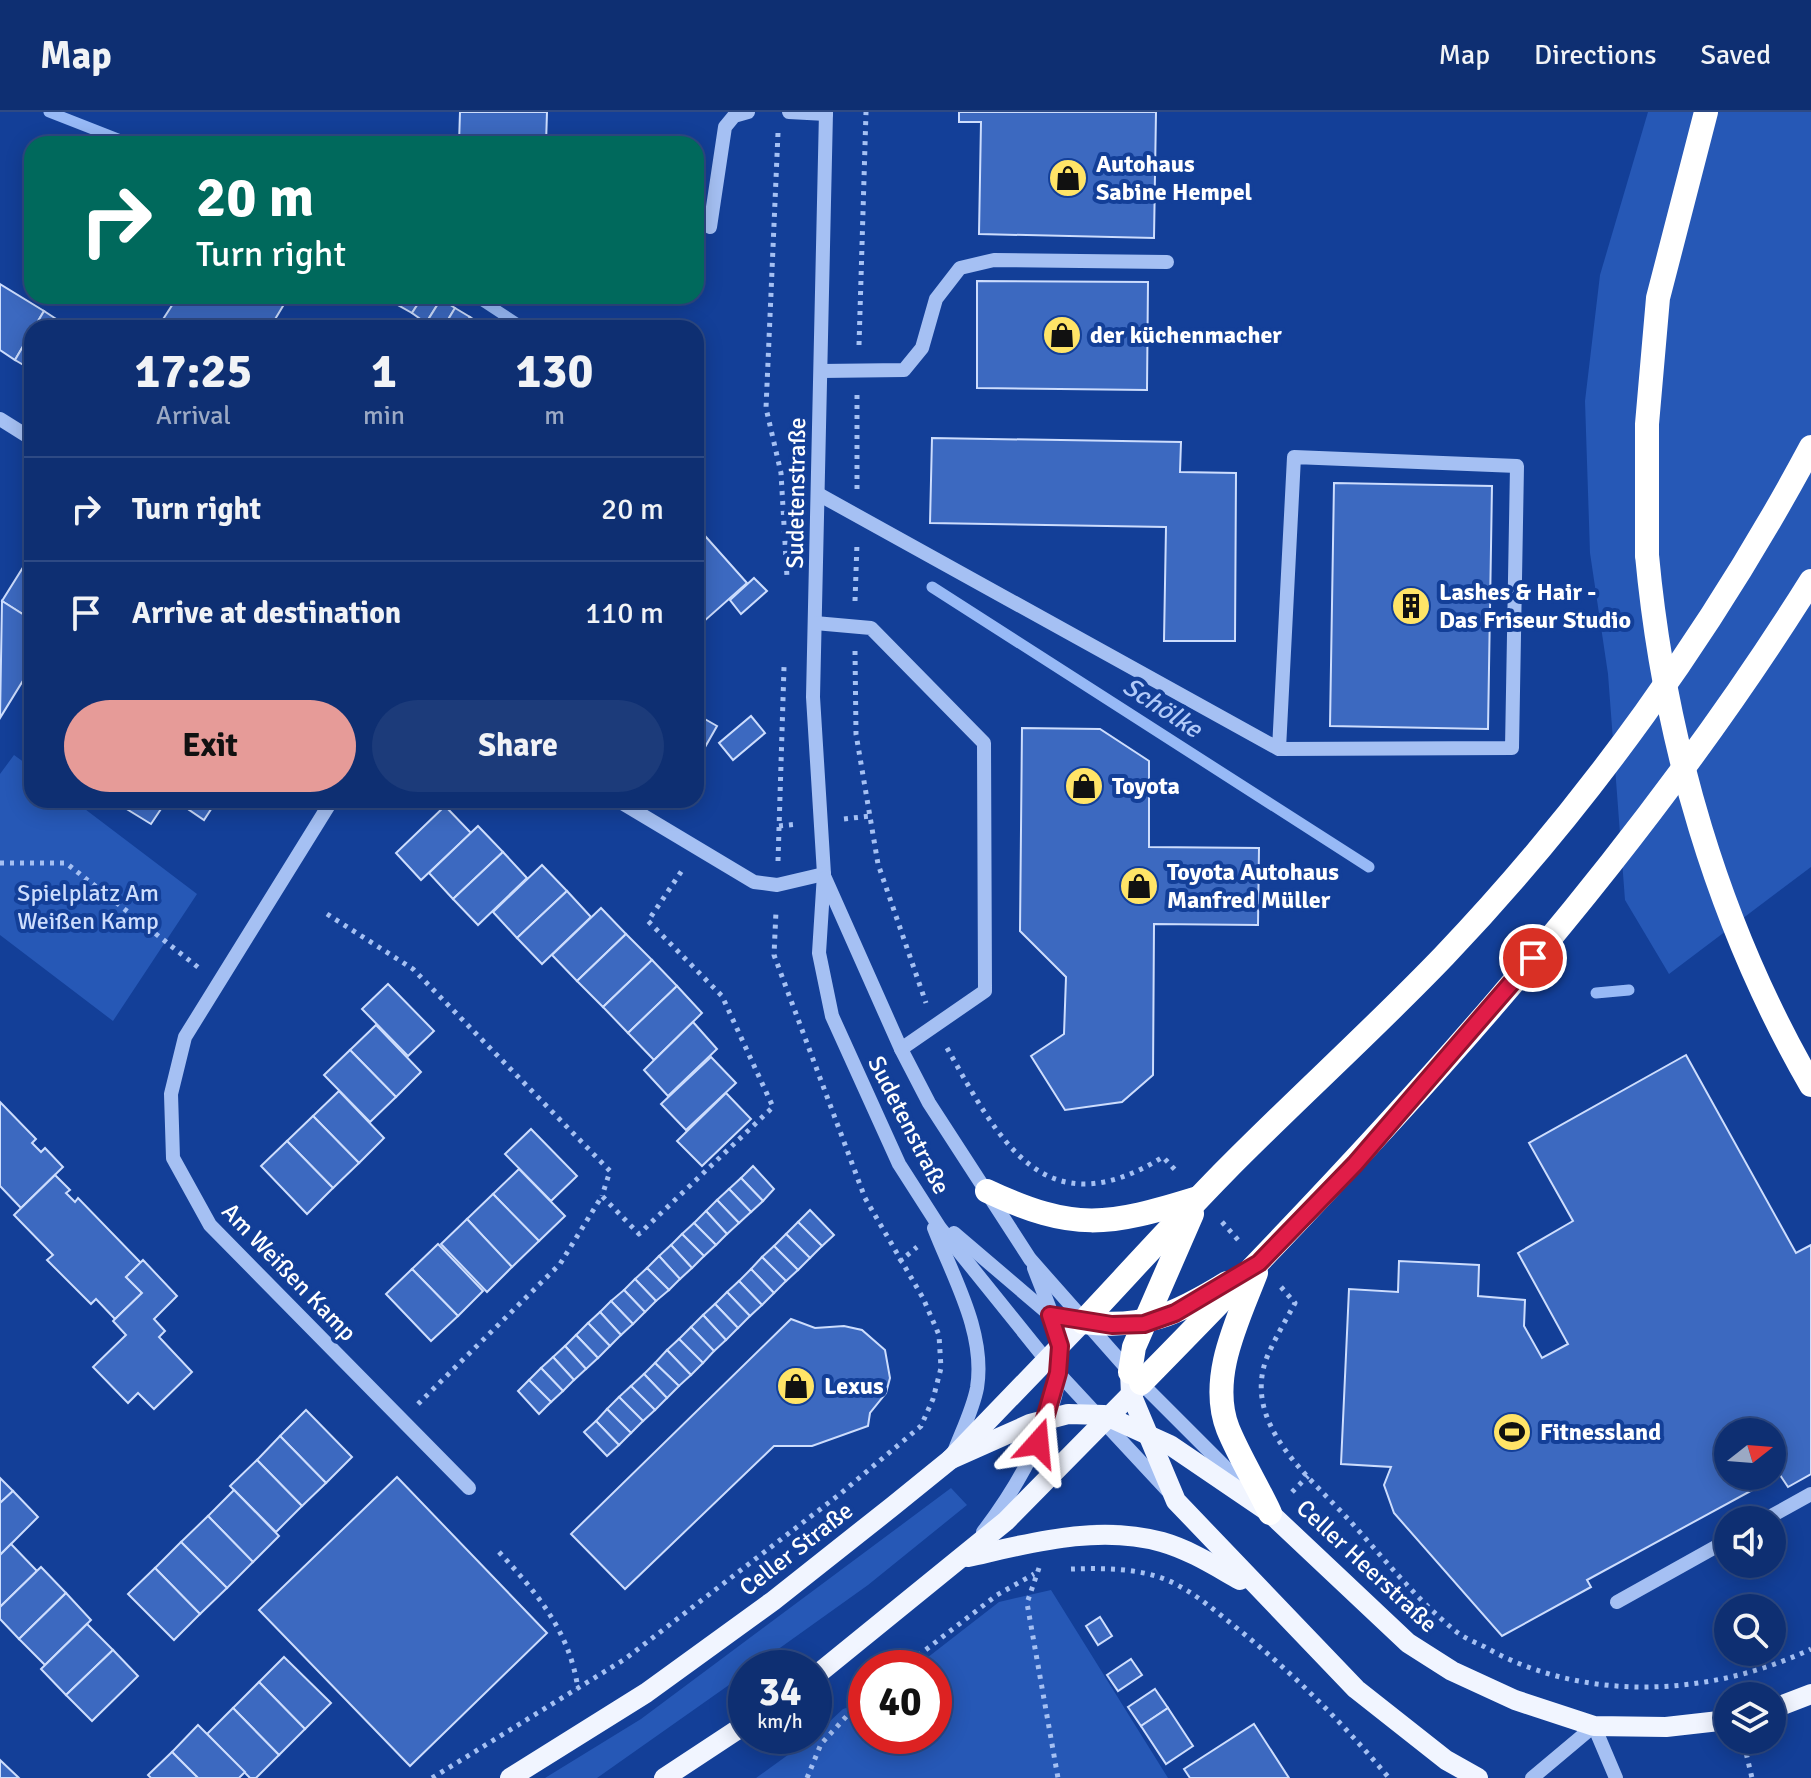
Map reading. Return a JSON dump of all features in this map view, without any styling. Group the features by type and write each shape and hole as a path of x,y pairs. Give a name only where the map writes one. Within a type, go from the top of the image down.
{"highway":[{"path":"1706,112 1658,298 1647,424 1647,555 1654,633 1669,712 1708,852 1753,970 1811,1085"},
{"path":"1083,1322 1200,1197 1445,955 1593,782 1736,578 1811,447"},
{"path":"1134,1383 1259,1263 1355,1164 1572,912 1705,741 1811,581"},
{"path":"987,1191 1050,1217 1071,1221 1116,1219 1200,1197"},
{"path":"1134,1383 1144,1324 1200,1197"},
{"path":"1083,1322 1144,1324 1175,1313 1259,1263"},
{"path":"1259,1263 1222,1374 1221,1402 1227,1427 1270,1513"}],"main road":[{"name":"Celler Straße","path":"510,1778 646,1693 761,1610 951,1459 1055,1360 1083,1322"},
{"path":"832,1663 964,1558 1104,1418 1134,1383"},
{"path":"1134,1383 1148,1433 1176,1501 1356,1689 1397,1725 1446,1760 1478,1778"},
{"path":"951,1459 1048,1419 1068,1414 1104,1418 1148,1433 1270,1513"},
{"name":"Celler Heerstraße","path":"1270,1513 1408,1643 1432,1660 1515,1700 1594,1726 1652,1728 1714,1721"},
{"path":"964,1558 1060,1538 1099,1534 1138,1537 1185,1550 1256,1588"},
{"path":"1786,1704 1811,1694"},
{"path":"664,1778 728,1736"}],"street":[{"path":"710,227 725,127 734,116 748,112"},
{"path":"789,112 826,113"},
{"name":"Sudetenstraße","path":"826,113 813,697 824,874 819,953 832,1016 899,1164 927,1209 1055,1360"},
{"path":"821,371 858,373 904,370 922,348 936,299 960,268 994,260 1167,262"},
{"path":"0,419 24,434"},
{"path":"818,494 1279,749 1512,748 1517,466 1294,457 1279,749"},
{"path":"815,623 871,628 984,743 985,991 901,1049"},
{"name":"Am Weißen Kamp","path":"327,808 185,1037 171,1094 173,1158 210,1225 469,1488"},
{"path":"630,808 754,882 777,885 824,874"},
{"name":"Sudetenstraße","path":"824,874 901,1049 929,1103 1030,1259 1083,1322"},
{"path":"927,1209 1012,1286 1050,1315 1083,1322"},
{"path":"927,1209 973,1329 977,1361 977,1390 951,1459"},
{"path":"964,1558 1023,1473 1048,1419 1055,1360 1050,1315 1030,1259"},
{"name":"Celler Heerstraße","path":"1083,1322 1134,1383 1270,1513"},
{"path":"1055,1360 1176,1501"},
{"path":"1786,1508 1811,1494"},
{"path":"1617,1602 1714,1548"},
{"path":"1532,1778 1594,1726 1616,1778"}],"path":[{"path":"866,112 858,373 856,734 878,864 934,1025 1004,1139 1025,1162 1043,1175 1067,1183 1106,1183 1163,1157 1200,1197 1295,1303 1266,1359 1261,1387 1265,1416 1282,1448 1390,1568 1455,1631 1510,1662 1582,1683 1650,1688 1729,1677 1782,1663 1811,1649"},
{"path":"779,128 766,408 781,473 787,582"},
{"path":"432,1778 625,1659 840,1494 921,1426 933,1399 941,1368 939,1335 923,1298 865,1198 774,955 785,658"},
{"path":"602,1196 639,1234 773,1107 722,996 648,921 697,848"},
{"path":"0,863 66,863 217,982"},
{"path":"327,914 413,969 610,1171 602,1196 560,1264 402,1420"},
{"path":"499,1552 545,1603 574,1662 578,1689"},
{"path":"1067,1569 1129,1570 1166,1579 1197,1596 1293,1675 1342,1723 1389,1778"},
{"path":"1040,1570 1027,1603 1058,1778"},
{"path":"925,1650 997,1595 1040,1570 1054,1570"},
{"path":"1729,1677 1730,1682"},
{"path":"807,1778 821,1744 848,1715"},
{"path":"1746,1754 1752,1778"}],"green space":[{"path":"1648,112 1811,112 1811,867 1669,974 1625,900 1608,674 1590,553 1585,401 1600,275"},
{"name":"Spielplatz Am Weißen Kamp","path":"14,755 24,762 24,808 84,808 197,894 113,1021 0,935 0,774"},
{"path":"951,1488 967,1505 868,1585 777,1650 734,1650"},
{"path":"1051,1590 1168,1778 756,1778 789,1754 832,1754 832,1719 848,1707 848,1754 952,1754 952,1650 937,1650 999,1602"},
{"path":"728,1654 728,1686 597,1778 545,1778 641,1719"}],"building":[{"path":"460,112 547,112 546,136 459,136"},
{"name":"Autohaus Sabine Hempel","path":"959,112 1156,112 1154,238 979,234 981,122 959,122"},
{"name":"der küchenmacher","path":"977,281 1148,282 1147,390 977,388"},
{"path":"0,284 24,299 24,304 33,304 44,311 39,320 24,320 24,345 15,360 0,350"},
{"path":"173,304 284,304 275,320 163,320"},
{"path":"399,304 418,304 412,313"},
{"path":"418,304 438,304 428,320 422,320 412,313"},
{"path":"438,304 449,304 455,308 448,320 428,320"},
{"path":"455,308 470,317 468,320 448,320"},
{"path":"44,311 58,320 39,320"},
{"path":"24,345 24,365 15,360"},
{"path":"932,438 1181,442 1180,472 1236,473 1235,641 1164,641 1166,527 930,523"},
{"name":"Lashes & Hair - Das Friseur Studio","path":"1334,483 1492,486 1488,729 1330,726"},
{"path":"706,537 747,583 704,621"},
{"path":"24,566 24,615 2,601"},
{"path":"754,578 767,591 741,614 730,600"},
{"path":"2,601 24,615 24,679 0,718"},
{"path":"751,716 765,733 733,760 719,743"},
{"path":"704,719 717,726 704,749"},
{"name":"Toyota Autohaus Manfred Müller","path":"1022,728 1100,729 1149,761 1149,847 1259,848 1258,925 1154,924 1153,1075 1122,1102 1065,1110 1031,1056 1064,1034 1066,977 1020,931"},
{"path":"125,808 162,808 151,824"},
{"path":"186,808 212,808 204,820"},
{"path":"443,808 447,808 471,833 421,880 396,853"},
{"path":"478,826 503,852 453,899 429,873"},
{"path":"503,852 527,878 478,925 453,899"},
{"path":"542,865 567,891 517,938 493,912"},
{"path":"567,891 591,917 542,964 517,938"},
{"path":"601,908 626,934 577,981 552,955"},
{"path":"626,934 652,960 603,1007 577,981"},
{"path":"652,960 677,986 628,1033 603,1007"},
{"path":"388,984 434,1031 408,1056 362,1009"},
{"path":"677,986 702,1013 654,1060 628,1033"},
{"path":"693,1022 717,1049 668,1096 644,1070"},
{"path":"376,1025 421,1072 396,1097 350,1050"},
{"path":"350,1050 396,1097 370,1122 324,1075"},
{"path":"1686,1055 1796,1253 1811,1245 1811,1474 1788,1487 1786,1484 1786,1418 1714,1418 1714,1490 1752,1490 1723,1506 1714,1506 1714,1511 1587,1580 1591,1587 1502,1636 1394,1513 1384,1485 1391,1467 1341,1464 1349,1289 1398,1292 1399,1261 1479,1265 1478,1296 1525,1300 1524,1326 1542,1358 1568,1344 1518,1253 1573,1221 1529,1143"},
{"path":"711,1057 736,1083 686,1130 661,1104"},
{"path":"339,1091 384,1138 359,1163 313,1116"},
{"path":"726,1093 751,1119 702,1166 677,1141"},
{"path":"0,1102 36,1139 32,1143 41,1152 45,1148 63,1167 21,1208 0,1186"},
{"path":"313,1116 359,1163 333,1188 287,1141"},
{"path":"531,1129 577,1176 551,1201 505,1154"},
{"path":"287,1141 333,1188 307,1214 261,1166"},
{"path":"753,1166 774,1189 763,1201 741,1178"},
{"path":"519,1169 565,1216 539,1241 493,1194"},
{"path":"55,1175 70,1190 66,1193 75,1202 78,1198 141,1263 126,1277 142,1293 115,1319 96,1299 91,1304 47,1260 53,1255 14,1215"},
{"path":"741,1178 763,1201 751,1212 729,1189"},
{"path":"729,1189 751,1212 739,1223 717,1200"},
{"path":"493,1194 539,1241 512,1267 467,1219"},
{"path":"717,1200 739,1223 727,1234 706,1211"},
{"path":"810,1210 834,1235 822,1246 798,1222"},
{"path":"706,1211 727,1234 716,1245 694,1223"},
{"path":"467,1219 512,1267 487,1292 441,1244"},
{"path":"798,1222 822,1246 810,1258 786,1234"},
{"path":"694,1223 716,1245 704,1256 682,1234"},
{"path":"682,1234 704,1256 692,1268 671,1245"},
{"path":"786,1234 810,1258 798,1270 774,1246"},
{"path":"438,1244 483,1291 458,1316 412,1269"},
{"path":"671,1245 692,1268 680,1279 659,1256"},
{"path":"774,1246 798,1270 786,1281 762,1257"},
{"path":"659,1256 680,1279 669,1290 647,1268"},
{"path":"762,1257 786,1281 774,1293 751,1269"},
{"path":"143,1260 177,1296 154,1319 165,1331 159,1337 192,1372 154,1409 138,1393 128,1403 93,1367 126,1335 113,1321 142,1293 126,1277"},
{"path":"647,1268 669,1290 656,1301 635,1279"},
{"path":"412,1269 458,1316 431,1341 386,1294"},
{"path":"751,1269 774,1293 762,1305 739,1281"},
{"path":"635,1279 656,1301 645,1312 624,1290"},
{"path":"739,1281 762,1305 750,1316 727,1292"},
{"path":"624,1290 645,1312 633,1324 611,1301"},
{"path":"727,1292 750,1316 738,1328 715,1304"},
{"path":"611,1301 633,1324 621,1335 600,1312"},
{"path":"715,1304 738,1328 726,1340 703,1315"},
{"path":"600,1312 621,1335 610,1346 588,1323"},
{"path":"703,1315 726,1340 714,1351 691,1327"},
{"path":"791,1319 815,1328 844,1326 862,1330 885,1350 890,1378 886,1393 870,1413 868,1426 812,1446 774,1446 625,1589 571,1534"},
{"path":"588,1323 610,1346 598,1358 576,1335"},
{"path":"691,1327 714,1351 703,1363 679,1339"},
{"path":"576,1335 598,1358 586,1369 565,1346"},
{"path":"679,1339 703,1363 691,1375 667,1350"},
{"path":"565,1346 586,1369 574,1380 553,1357"},
{"path":"667,1350 691,1375 679,1386 655,1363"},
{"path":"553,1357 574,1380 563,1391 541,1368"},
{"path":"655,1363 679,1386 667,1398 644,1374"},
{"path":"541,1368 563,1391 551,1402 529,1380"},
{"path":"644,1374 667,1398 655,1410 631,1386"},
{"path":"529,1380 551,1402 539,1414 518,1391"},
{"path":"631,1386 655,1410 643,1421 619,1397"},
{"path":"619,1397 643,1421 631,1433 607,1409"},
{"path":"607,1409 631,1433 619,1445 596,1421"},
{"path":"306,1410 352,1457 326,1483 280,1436"},
{"path":"596,1421 619,1445 607,1456 584,1432"},
{"path":"280,1436 326,1483 302,1506 257,1460"},
{"path":"257,1460 302,1506 276,1532 230,1486"},
{"path":"397,1477 547,1633 410,1766 259,1610"},
{"path":"0,1478 13,1491 0,1503"},
{"path":"234,1490 279,1536 253,1562 208,1516"},
{"path":"13,1491 38,1517 0,1555 0,1503"},
{"path":"208,1516 253,1562 227,1588 181,1542"},
{"path":"181,1542 227,1588 200,1614 155,1568"},
{"path":"11,1544 37,1571 0,1607 0,1555"},
{"path":"41,1567 66,1593 19,1639 0,1619 0,1607"},
{"path":"155,1568 200,1614 174,1640 128,1594"},
{"path":"66,1593 91,1620 45,1665 19,1639"},
{"path":"1100,1617 1112,1636 1098,1645 1086,1626"},
{"path":"87,1624 113,1650 66,1695 41,1669"},
{"path":"113,1650 138,1676 92,1721 66,1695"},
{"path":"284,1657 331,1703 305,1729 259,1682"},
{"path":"1131,1659 1142,1675 1118,1691 1107,1675"},
{"path":"259,1682 305,1729 279,1755 233,1708"},
{"path":"1155,1689 1168,1708 1141,1726 1128,1707"},
{"path":"233,1708 279,1755 256,1778 250,1778 207,1734"},
{"path":"1168,1708 1193,1746 1166,1764 1141,1726"},
{"path":"1254,1724 1289,1778 1190,1778 1184,1769"},
{"path":"198,1725 245,1772 239,1778 198,1778 172,1752"},
{"path":"172,1752 198,1778 151,1778 148,1775"},
{"path":"0,1760 19,1778 0,1778"}],"waterway":[{"name":"Schölke","path":"49,112 110,136"},
{"name":"Schölke","path":"487,304 512,320"},
{"name":"Schölke","path":"932,587 1369,867"},
{"name":"Schölke","path":"1596,993 1629,990"}],"place":[{"name":"Autohaus Sabine Hempel","path":"1068,178"},
{"name":"der küchenmacher","path":"1062,335"},
{"name":"Lashes & Hair - Das Friseur Studio","path":"1411,606"},
{"name":"Toyota","path":"1084,786"},
{"name":"Toyota Autohaus Manfred Müller","path":"1139,886"},
{"name":"Lexus","path":"796,1386"},
{"name":"Fitnessland","path":"1512,1432"}],"route":[{"path":"1038,1443 1048,1419 1058,1373 1060,1346 1050,1315 1112,1325 1144,1324 1175,1313 1259,1263 1355,1164 1533,958"}]}
